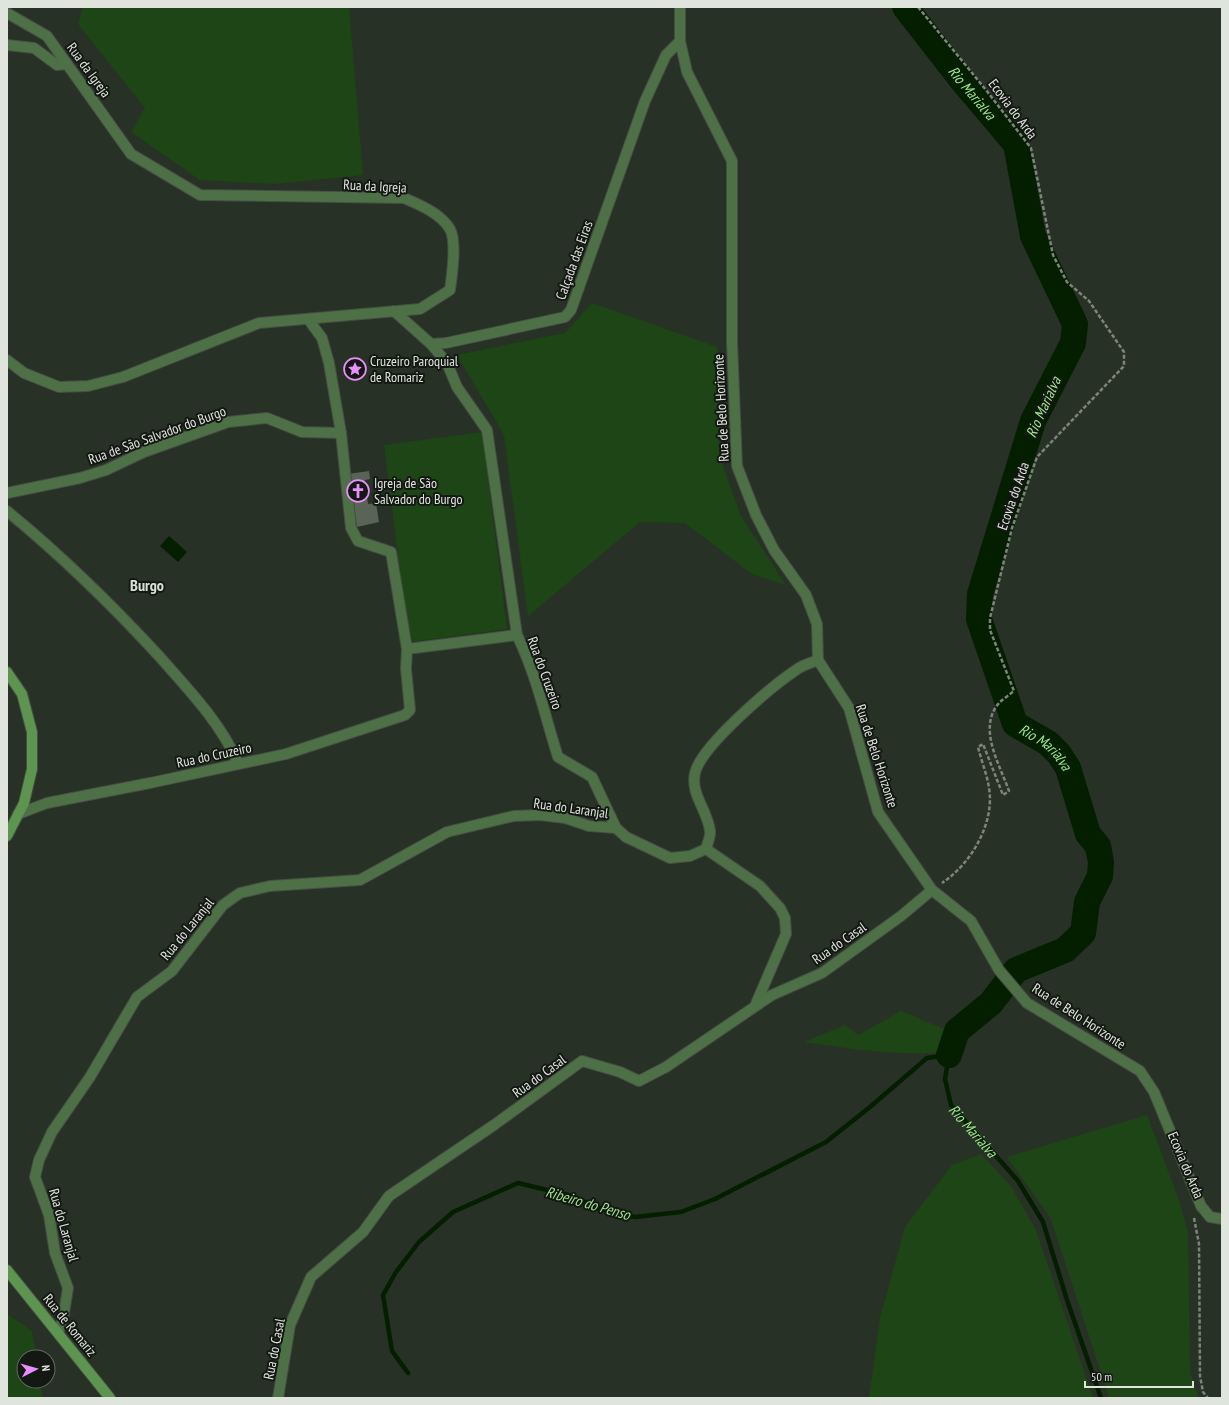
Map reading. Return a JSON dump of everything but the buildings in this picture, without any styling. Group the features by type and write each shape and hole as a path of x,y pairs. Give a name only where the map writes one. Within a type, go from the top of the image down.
{"main road":[{"path":"7,672 22,694 32,732 32,769 24,803 7,836"},
{"name":"Rua de Romariz","path":"7,1270 110,1398"}],"street":[{"name":"Rua de Belo Horizonte","path":"680,7 680,41 687,72 732,161 732,343 737,466 756,515 774,550 806,595 817,624 818,660 849,708 878,812 932,890 971,921 999,970 1027,1003 1140,1071 1154,1092 1201,1206 1210,1217 1222,1219"},
{"name":"Rua da Igreja","path":"7,13 47,36 132,154 200,195 404,198 428,208 450,229 454,258 450,290 420,309 259,323 123,377 88,386 59,387 24,373 7,360"},
{"name":"Calçada das Eiras","path":"431,344 446,343 565,317 574,302 645,101 666,55 680,41"},
{"path":"7,45 34,48 57,65 67,64"},
{"path":"394,311 431,344 447,363 457,386 488,430 517,635"},
{"path":"308,319 322,338 329,363 341,433 351,528 358,541 391,552 407,649"},
{"name":"Rua de São Salvador do Burgo","path":"7,493 80,478 106,470 144,452 228,422 266,418 302,432 341,433"},
{"path":"7,511 78,572 114,607 178,677 211,718 231,747 238,764"},
{"name":"Rua do Cruzeiro","path":"18,814 47,803 286,754 405,715 410,710 406,669 407,649 517,635 528,657 544,703 558,757 592,777 616,828 626,837 670,858 690,856 706,849"},
{"path":"755,1006 786,934 785,918 780,908 760,886 706,849 710,832 694,788 695,773 702,759 718,738 741,714 797,669 818,660"},
{"name":"Rua do Laranjal","path":"58,1333 64,1320 68,1288 56,1253 49,1215 35,1177 40,1160 52,1132 90,1077 137,997 172,971 222,905 240,893 270,886 360,880 447,832 514,816 540,815 565,818 589,826 616,828"},
{"name":"Rua do Casal","path":"278,1398 290,1325 311,1277 363,1232 389,1196 494,1126 582,1061 620,1072 639,1081 666,1067 772,995 822,973 901,916 932,890"}],"path":[{"name":"Ecovia do Arda","path":"918,7 1031,148 1053,255 1066,282 1088,301 1124,352 1124,366 1037,457 1012,528 990,618 990,630 1014,691 999,703 993,713 989,736 1009,791 1003,795 983,744 978,747 989,789 989,801 984,831 961,868 950,878 932,890"},
{"name":"Ecovia do Arda","path":"1193,1211 1199,1244 1200,1376 1203,1392 1208,1398"}],"green space":[{"path":"83,7 349,7 363,175 275,184 200,180 131,132 145,108 78,24"},
{"path":"592,303 717,347 719,455 741,516 786,585 752,574 685,523 640,522 528,616 504,435 457,355 565,333"},
{"path":"482,432 507,629 409,642 384,445"},
{"path":"901,1011 949,1031 945,1052 892,1052 804,1042 845,1025 858,1035"},
{"path":"1147,1115 1179,1200 1188,1233 1190,1373 1199,1398 1109,1398 1051,1219 1007,1157"},
{"path":"981,1154 1011,1186 1036,1230 1093,1398 869,1398 880,1318 905,1227 952,1165"},
{"path":"7,1314 32,1331 35,1349 16,1349 16,1389 41,1389 43,1398 7,1398"}],"shaded area":[{"path":"169,536 187,552 178,562 160,546"}],"waterway":[{"name":"Rio Marialva","path":"905,7 961,79 1016,144 1033,236 1075,324 1073,343 1033,421 980,594 979,619 1015,724 1048,743 1059,754 1068,768 1088,834 1098,846 1101,862 1100,876 1087,902 1083,933 1065,950 1016,970 991,1003 957,1031 949,1055"},
{"name":"Ribeiro do Penso","path":"408,1373 392,1351 383,1295 396,1272 419,1242 453,1212 518,1183 572,1196 604,1210 635,1217 681,1212 715,1199 826,1142 870,1107 927,1058 949,1055 945,1079 951,1105 1018,1181 1043,1222 1067,1300 1101,1398"}],"place":[{"name":"Cruzeiro Paroquial de Romariz","path":"355,369"},
{"name":"Igreja de São Salvador do Burgo","path":"358,491"}],"district":[{"name":"Burgo","path":"147,585"}]}
